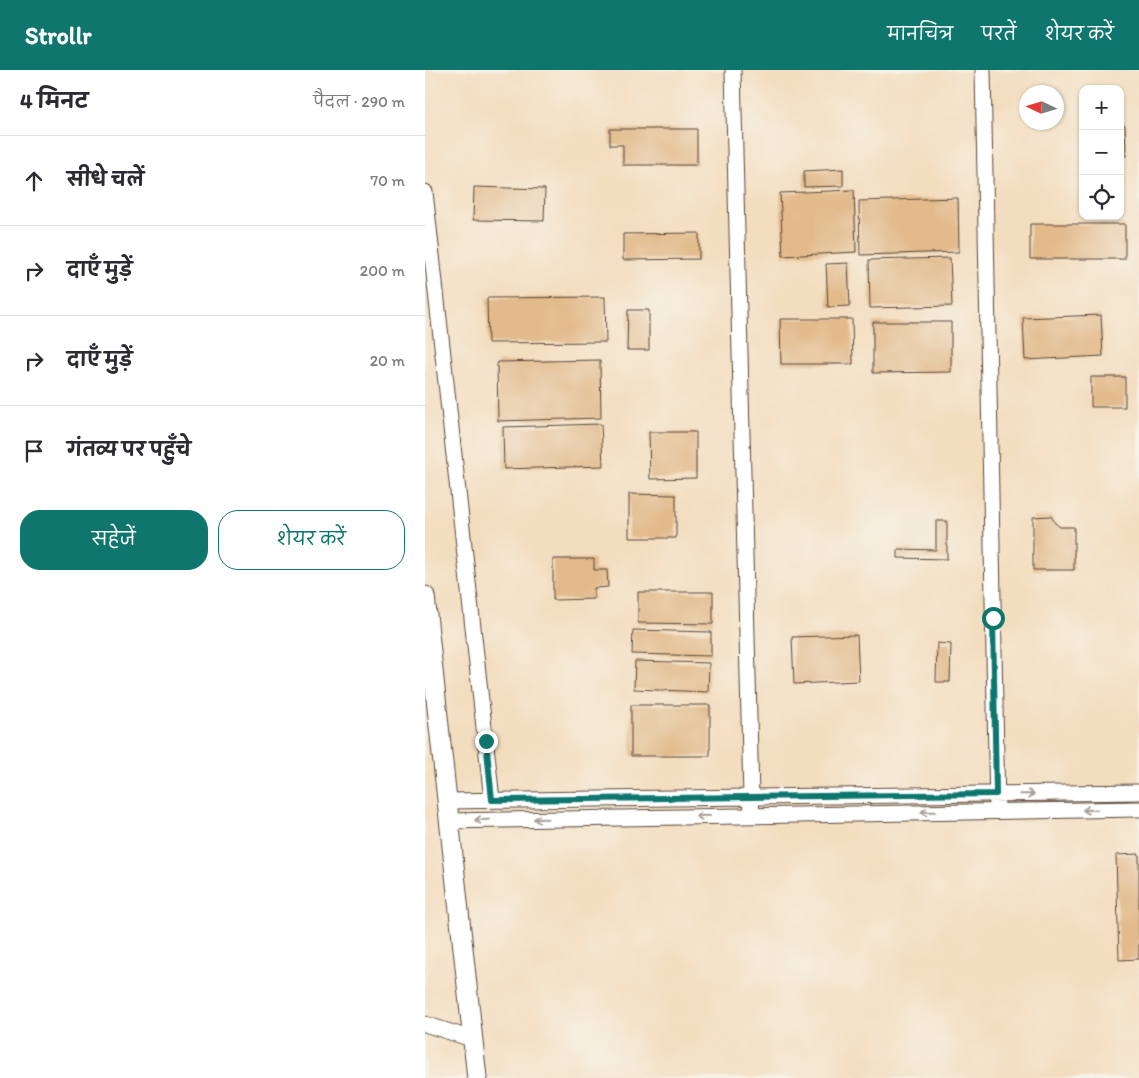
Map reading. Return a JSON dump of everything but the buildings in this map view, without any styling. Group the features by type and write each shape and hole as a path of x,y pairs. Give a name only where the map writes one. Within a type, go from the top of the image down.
{"street":[{"path":"733,70 752,815"},
{"path":"983,70 997,811"},
{"path":"425,192 492,800"},
{"path":"425,596 477,1078"},
{"path":"447,801 1139,792"},
{"path":"449,821 1139,809"},
{"path":"425,1024 472,1039"}],"route":[{"path":"486,741 492,800 996,794 993,618"}]}
